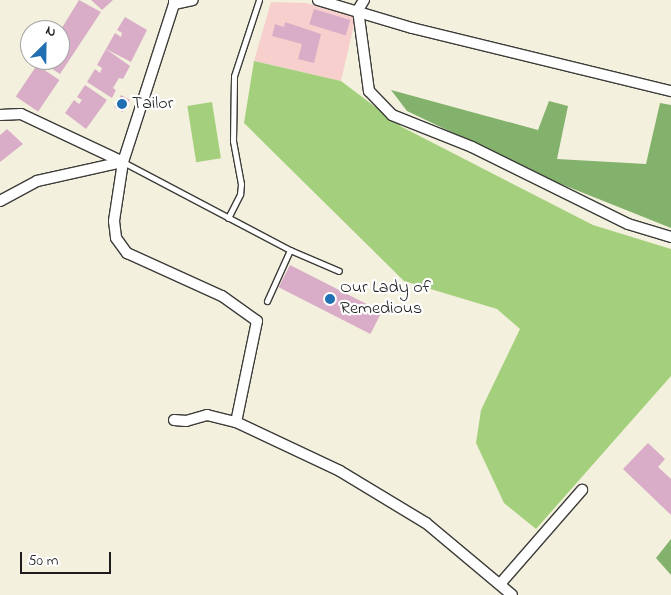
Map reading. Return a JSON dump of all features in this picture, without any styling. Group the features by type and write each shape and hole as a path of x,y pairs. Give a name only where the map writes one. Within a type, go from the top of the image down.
{"street":[{"path":"193,0 174,2 123,162 114,221 116,238 127,253 222,296 257,321 236,422"},
{"path":"318,0 358,10 412,28 671,91"},
{"path":"364,0 358,10 369,91 392,115 472,147 628,224 671,237"},
{"path":"0,115 21,114 123,162"},
{"path":"0,201 37,181 123,162"},
{"path":"174,420 186,421 207,415 236,422 340,471 426,523 512,595"},
{"path":"500,584 582,490"}],"lane":[{"path":"228,218 240,194 241,184 233,141 234,76 259,0"},
{"path":"123,162 290,250 339,271"},
{"path":"267,302 290,250"}],"shaded area":[{"path":"271,2 306,3 356,16 341,81 254,61"}],"green space":[{"path":"254,61 341,81 402,127 593,225 671,249 671,376 536,529 504,503 476,443 481,410 520,329 497,309 404,281 244,123"},
{"path":"391,90 538,130 549,101 568,106 557,159 646,164 660,103 671,105 671,228 556,182 407,111"},
{"path":"212,102 221,158 196,162 187,106"},
{"path":"671,539 671,575 656,558"}],"building":[{"path":"79,0 101,12 70,59 70,20 67,20"},
{"path":"91,0 113,0 102,10"},
{"path":"314,9 350,20 346,35 309,24"},
{"path":"125,17 147,30 131,62 106,49 115,33 121,37 122,33 117,30"},
{"path":"285,22 321,34 314,63 298,59 302,44 272,36 275,24 284,27"},
{"path":"106,49 130,66 123,79 119,78 113,88 116,90 112,98 87,82 95,69 100,73 102,68 97,65"},
{"path":"34,70 44,70 59,80 38,112 16,97"},
{"path":"54,70 63,70 60,74"},
{"path":"85,85 107,100 86,129 65,113 74,100 79,104 82,100 77,97"},
{"name":"Tailor","path":"121,95 130,100 123,112 114,107"},
{"path":"7,129 23,144 0,162 0,135"},
{"name":"Our Lady of Remedious","path":"290,265 382,312 370,334 279,287"},
{"path":"648,443 665,459 658,467 671,479 671,515 623,469"}],"place":[{"name":"Tailor","path":"122,104"},
{"name":"Our Lady of Remedious","path":"330,299"}]}
